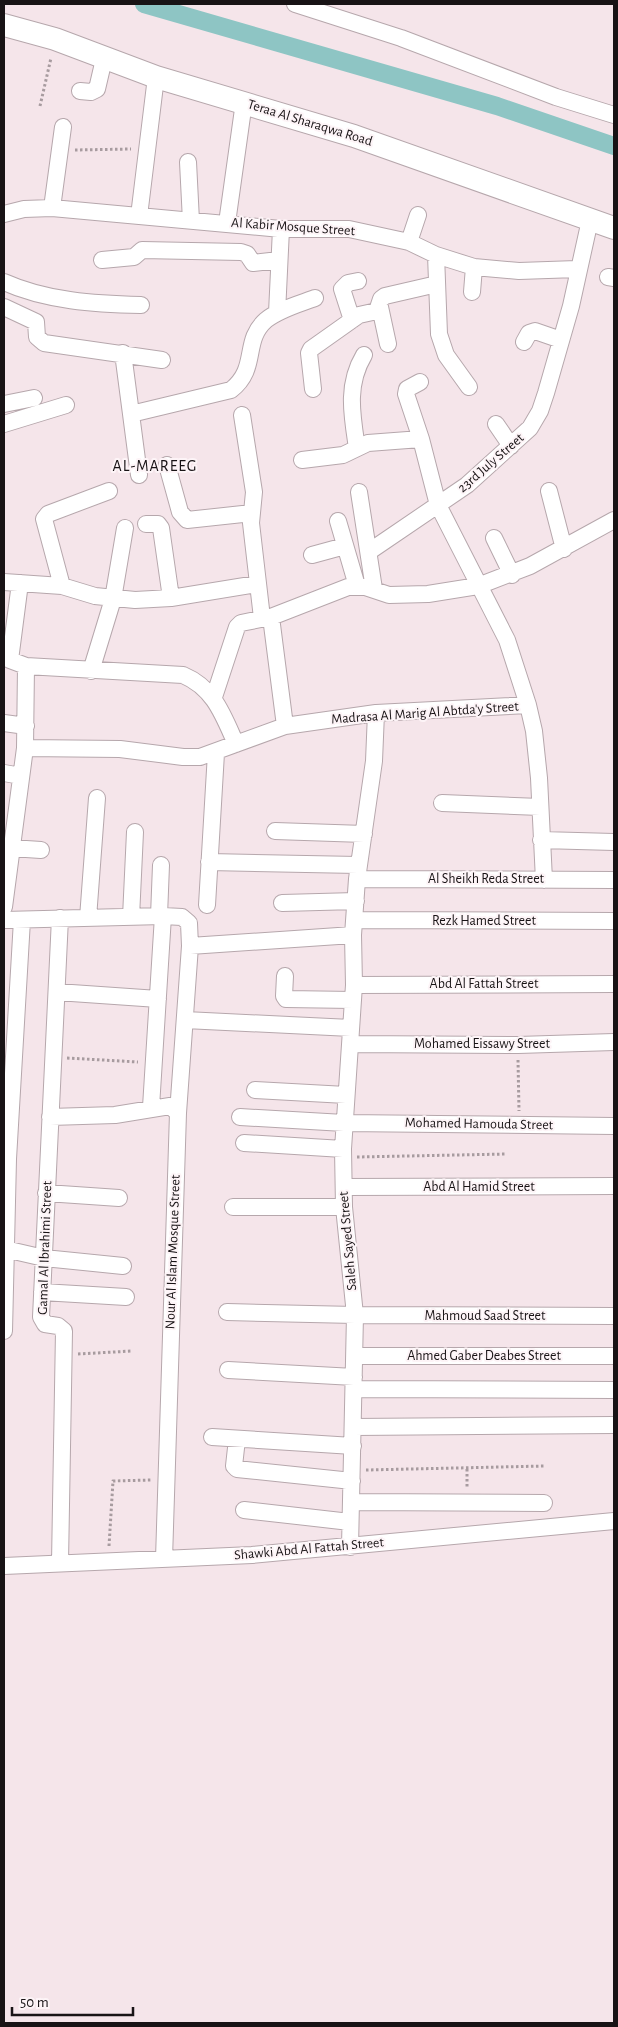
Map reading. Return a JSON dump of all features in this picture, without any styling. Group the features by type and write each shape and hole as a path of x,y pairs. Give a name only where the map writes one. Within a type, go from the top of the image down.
{"street":[{"path":"295,4 401,38 556,97 614,115"},
{"name":"Teraa Al Sharaqwa Road","path":"4,24 55,39 104,59 156,76 354,136 614,228"},
{"path":"80,91 92,92 97,88 104,59"},
{"path":"139,216 156,76"},
{"path":"227,223 244,102"},
{"path":"52,208 63,127"},
{"path":"188,162 191,221"},
{"name":"Al Kabir Mosque Street","path":"4,214 24,209 52,208 280,229 349,229 409,242 436,255 474,267 519,271 577,269"},
{"path":"409,242 418,216"},
{"name":"23rd July Street","path":"370,551 467,485 530,428 540,411 571,306 577,269 590,220"},
{"path":"278,313 280,229"},
{"path":"102,260 134,257 142,250 242,252 247,254 253,262 280,260"},
{"path":"436,255 441,345 469,387"},
{"path":"472,292 474,267"},
{"path":"352,320 342,289 348,283 358,281"},
{"path":"4,283 65,300 141,305"},
{"path":"388,344 380,307 381,299 385,296 437,284"},
{"path":"131,414 231,390 241,382 247,372 251,346 256,332 266,321 278,313 315,298"},
{"path":"4,307 36,322 37,337 44,343 162,360"},
{"path":"313,388 309,353 311,349 352,320 377,311 380,307"},
{"path":"524,342 529,333 535,331 561,340"},
{"path":"123,353 139,475"},
{"path":"357,448 351,413 351,390 356,370 364,355"},
{"path":"420,382 407,389 406,394 421,439 438,505 507,640 528,705 534,731 544,880"},
{"path":"4,404 34,398"},
{"path":"4,424 66,405"},
{"path":"242,415 254,492 252,513 257,584 266,618 285,726"},
{"path":"496,424 511,446"},
{"path":"302,460 328,458 352,452 368,443 421,439"},
{"path":"167,465 180,512 188,520 252,513"},
{"path":"549,491 564,548"},
{"path":"62,586 44,519 48,514 109,492"},
{"path":"359,492 370,551 374,590"},
{"path":"214,697 237,628 241,623 266,618 340,590 357,586 389,595 428,594 478,586 512,575 614,520"},
{"path":"338,521 357,586"},
{"path":"146,524 153,523 161,528 171,598"},
{"path":"91,671 113,599 125,528"},
{"path":"494,538 512,575"},
{"path":"312,554 346,546"},
{"path":"4,582 62,586 113,599 171,598 257,584"},
{"path":"20,584 7,658 26,666 183,675 195,680 214,697 236,744"},
{"path":"4,907 9,839 25,748 26,666"},
{"name":"Madrasa Al Marig Al Abtda'y Street","path":"25,748 120,749 183,757 200,757 216,753 285,726 376,713 528,705"},
{"name":"Saleh Sayed Street","path":"350,1547 355,1315 344,1208 343,1153 358,872 374,761 376,713"},
{"path":"4,723 26,726"},
{"path":"207,905 216,753"},
{"path":"4,772 21,776"},
{"path":"88,918 97,798"},
{"path":"442,803 540,808"},
{"path":"274,831 364,834"},
{"path":"131,917 135,832"},
{"path":"9,839 41,850"},
{"path":"542,840 614,842"},
{"name":"Al Sheikh Reda Street","path":"209,862 358,872 544,880 614,880"},
{"path":"151,1107 158,999 161,865"},
{"path":"282,903 356,901"},
{"path":"4,920 161,916"},
{"name":"Nour Al Islam Mosque Street","path":"161,916 187,919 190,928 178,1113 164,1559"},
{"name":"Gamal Al Ibrahimi Street","path":"60,918 41,1317 45,1324 62,1328 64,1354 60,1564"},
{"path":"4,1331 6,1159 22,920"},
{"name":"Rezk Hamed Street","path":"190,946 354,928 614,921"},
{"name":"Abd Al Fattah Street","path":"285,976 284,996 286,999 353,993 614,984"},
{"path":"57,992 158,999"},
{"name":"Mohamed Eissawy Street","path":"185,1020 350,1036 518,1045 614,1042"},
{"path":"255,1090 346,1095"},
{"path":"50,1117 115,1115 151,1107 170,1106 178,1113"},
{"name":"Mohamed Hamouda Street","path":"240,1116 344,1123 614,1126"},
{"path":"244,1143 343,1153"},
{"name":"Abd Al Hamid Street","path":"344,1187 614,1186"},
{"path":"46,1193 119,1198"},
{"path":"233,1207 344,1208"},
{"path":"5,1249 44,1258 123,1266"},
{"path":"42,1292 126,1297"},
{"name":"Mahmoud Saad Street","path":"227,1312 355,1315 614,1316"},
{"name":"Ahmed Gaber Deabes Street","path":"354,1356 614,1356"},
{"path":"228,1370 354,1383 614,1390"},
{"path":"354,1427 614,1425"},
{"path":"212,1437 353,1446"},
{"path":"237,1438 234,1466 237,1469 352,1476"},
{"path":"351,1502 544,1502"},
{"path":"244,1510 350,1522"},
{"name":"Shawki Abd Al Fattah Street","path":"4,1566 164,1559 350,1547 614,1521"}],"path":[{"path":"40,106 55,39"},
{"path":"59,150 148,149"},
{"path":"518,1045 519,1124"},
{"path":"53,1058 154,1063"},
{"path":"343,1153 506,1154"},
{"path":"64,1354 132,1351"},
{"path":"352,1476 545,1466"},
{"path":"108,1561 113,1481 166,1480"}],"waterway":[{"path":"144,4 497,106 614,146"}],"district":[{"name":"AL-MAREEG","path":"155,466"}]}
